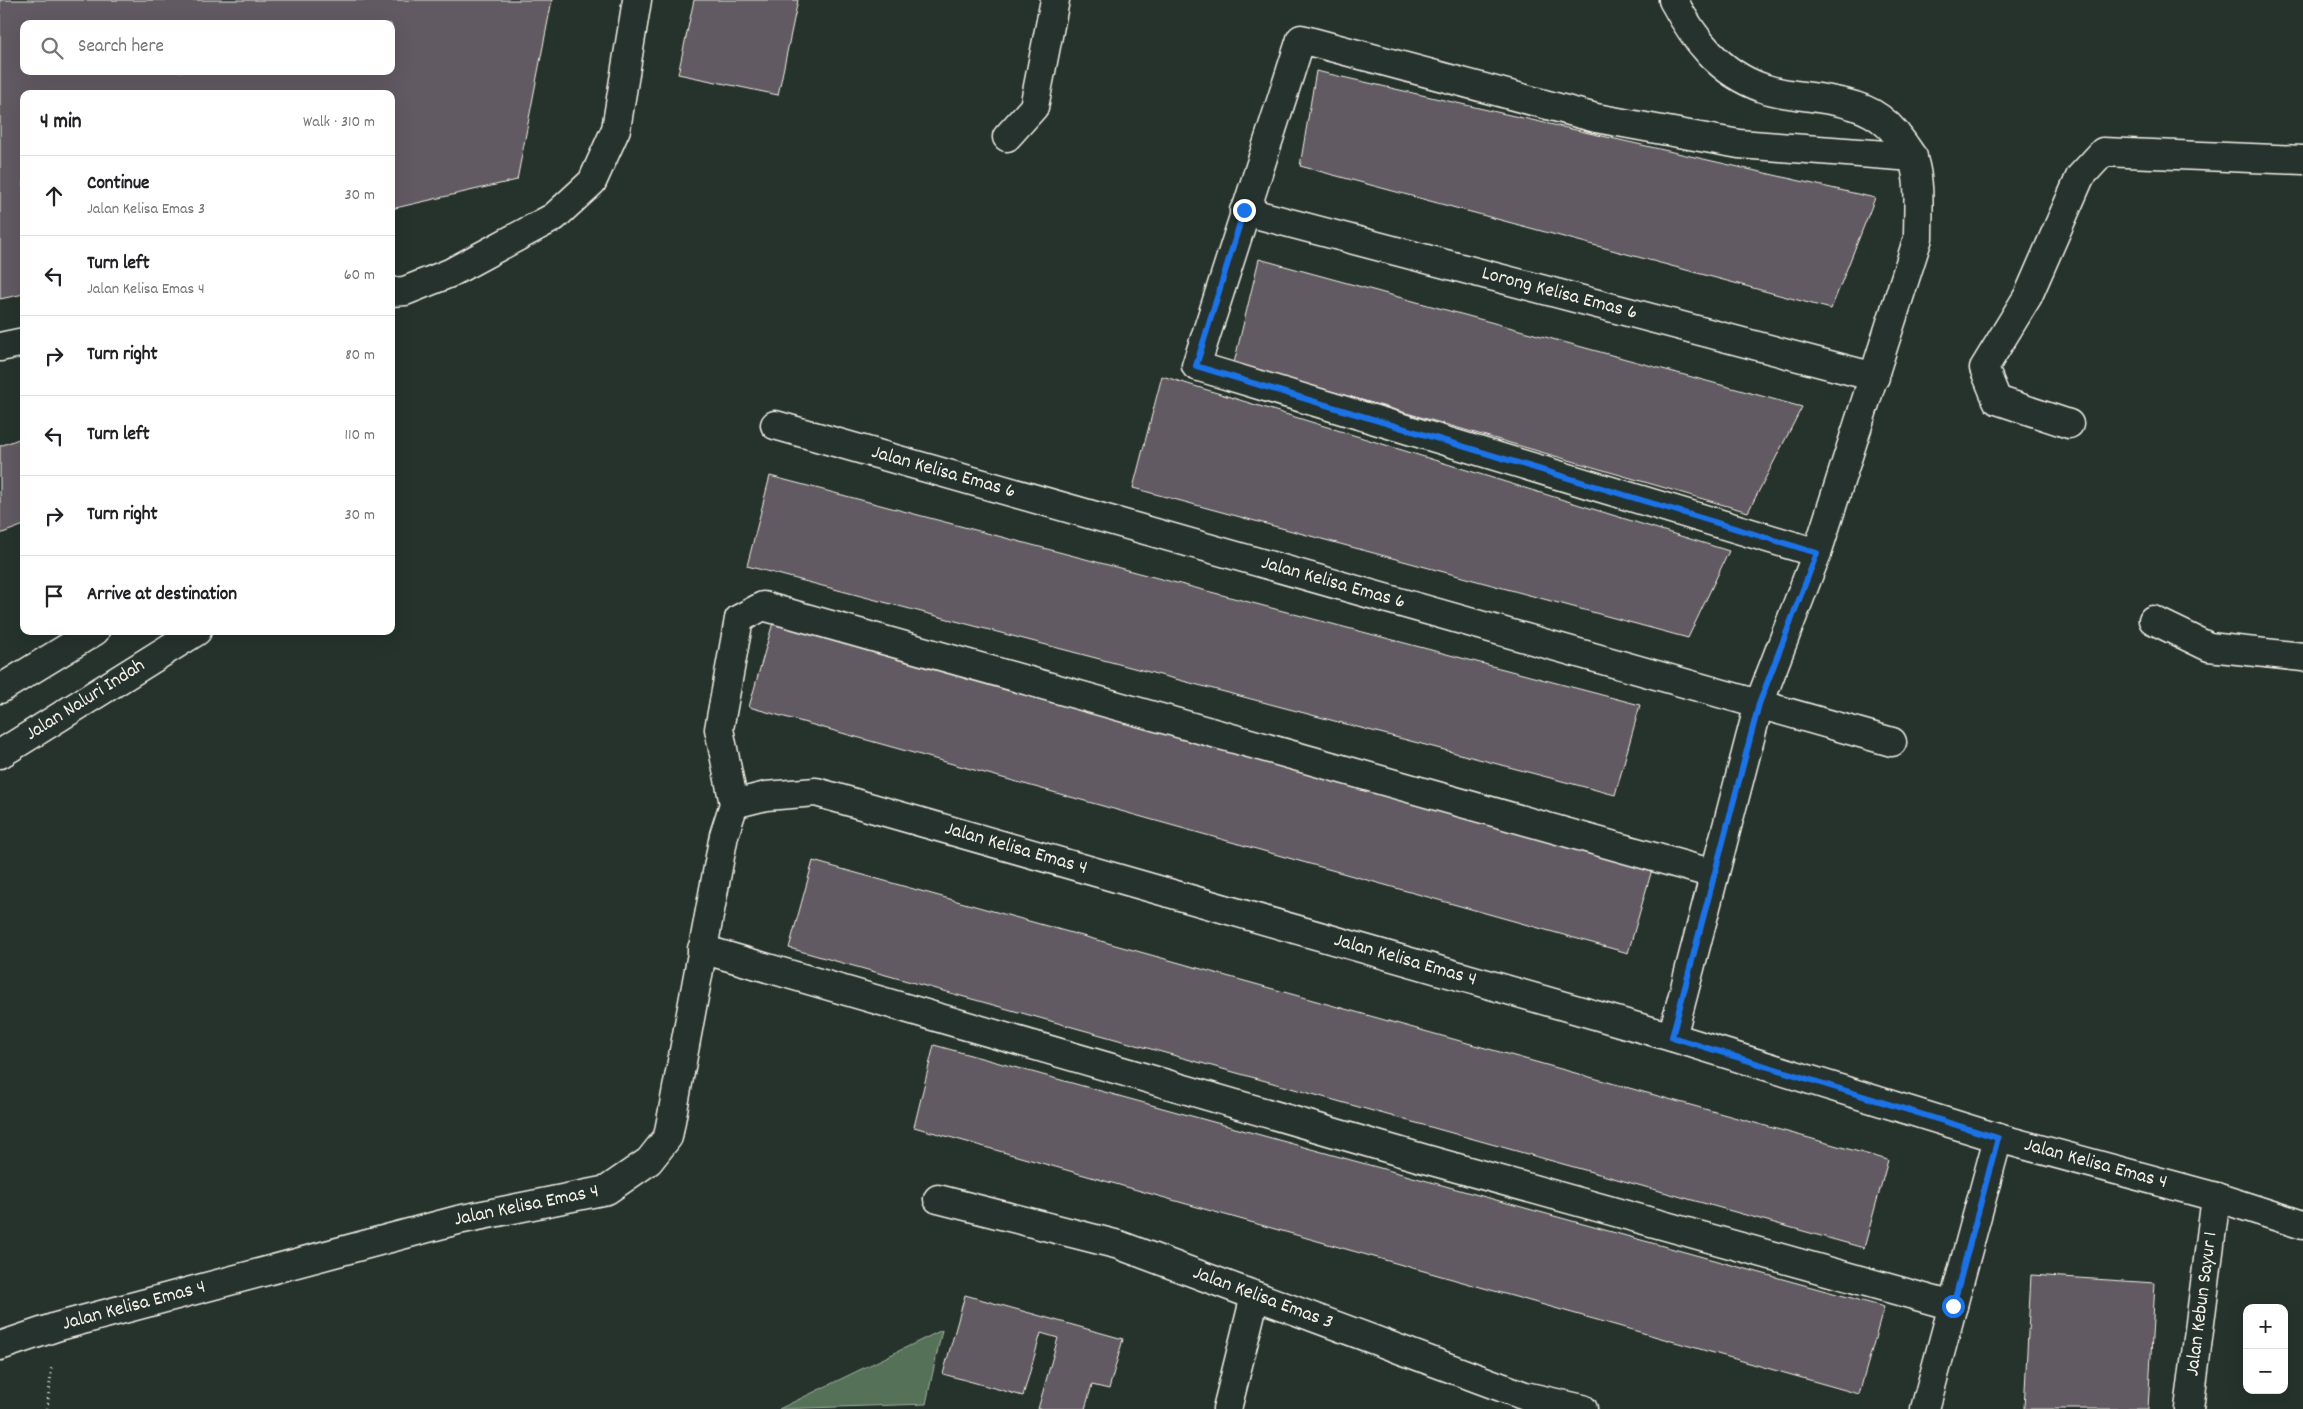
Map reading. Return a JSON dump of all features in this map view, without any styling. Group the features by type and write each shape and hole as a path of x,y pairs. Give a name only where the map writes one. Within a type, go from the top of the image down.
{"street":[{"path":"395,292 405,291 450,273 554,217 592,182 616,129 637,0"},
{"path":"1007,136 1034,107 1055,0"},
{"path":"1672,1037 1759,704 1817,553 1918,238 1918,185 1913,158 1891,125 1872,112 1838,101 1764,89 1734,74 1709,55 1690,32 1673,0"},
{"path":"1817,553 1196,366 1244,210 1301,39 1596,118 1738,144 1913,158"},
{"path":"2069,424 1997,400 1984,368 2028,296 2080,177 2104,152 2303,160"},
{"name":"Lorong Kelisa Emas 6","path":"1244,210 1875,376"},
{"path":"0,347 20,343"},
{"name":"Jalan Kelisa Emas 6","path":"775,425 1892,742"},
{"path":"734,804 719,729 740,619 763,606 1714,874"},
{"path":"2153,620 2209,646 2303,657"},
{"path":"0,689 88,635"},
{"name":"Jalan Naluri Indah","path":"0,754 191,635"},
{"name":"Jalan Kelisa Emas 4","path":"0,1346 56,1327 458,1220 607,1190 648,1161 668,1137 724,835 734,804 766,796 816,792 1672,1037 1998,1138 2216,1197 2303,1225"},
{"path":"702,949 1425,1159 1953,1306"},
{"path":"1925,1409 1998,1138"},
{"name":"Jalan Kebun Sayur 1","path":"2189,1409 2216,1197"},
{"name":"Jalan Kelisa Emas 3","path":"938,1199 1118,1245 1525,1396 1583,1409"},
{"path":"1227,1409 1255,1296"}],"green space":[{"path":"942,1330 926,1404 779,1409"}],"building":[{"path":"0,0 552,0 517,180 395,208 395,90 20,90 20,295 0,299"},
{"path":"694,0 798,0 778,95 678,74"},
{"path":"1316,71 1875,198 1831,309 1300,166"},
{"path":"1259,259 1802,407 1748,512 1234,363"},
{"path":"1162,376 1729,551 1688,638 1133,488"},
{"path":"20,438 20,526 0,534 0,446"},
{"path":"770,476 1640,705 1615,795 747,566"},
{"path":"774,619 1653,866 1628,953 749,707"},
{"path":"813,861 1888,1160 1864,1248 789,948"},
{"path":"934,1045 1884,1307 1859,1394 914,1127"},
{"path":"2031,1275 2155,1283 2148,1409 2024,1409"},
{"path":"965,1295 1123,1339 1109,1389 1092,1385 1085,1409 1038,1409 1058,1338 1041,1333 1023,1396 943,1374"}],"route":[{"path":"1244,210 1196,366 1817,553 1759,704 1672,1037 1998,1138 1953,1306"}]}
